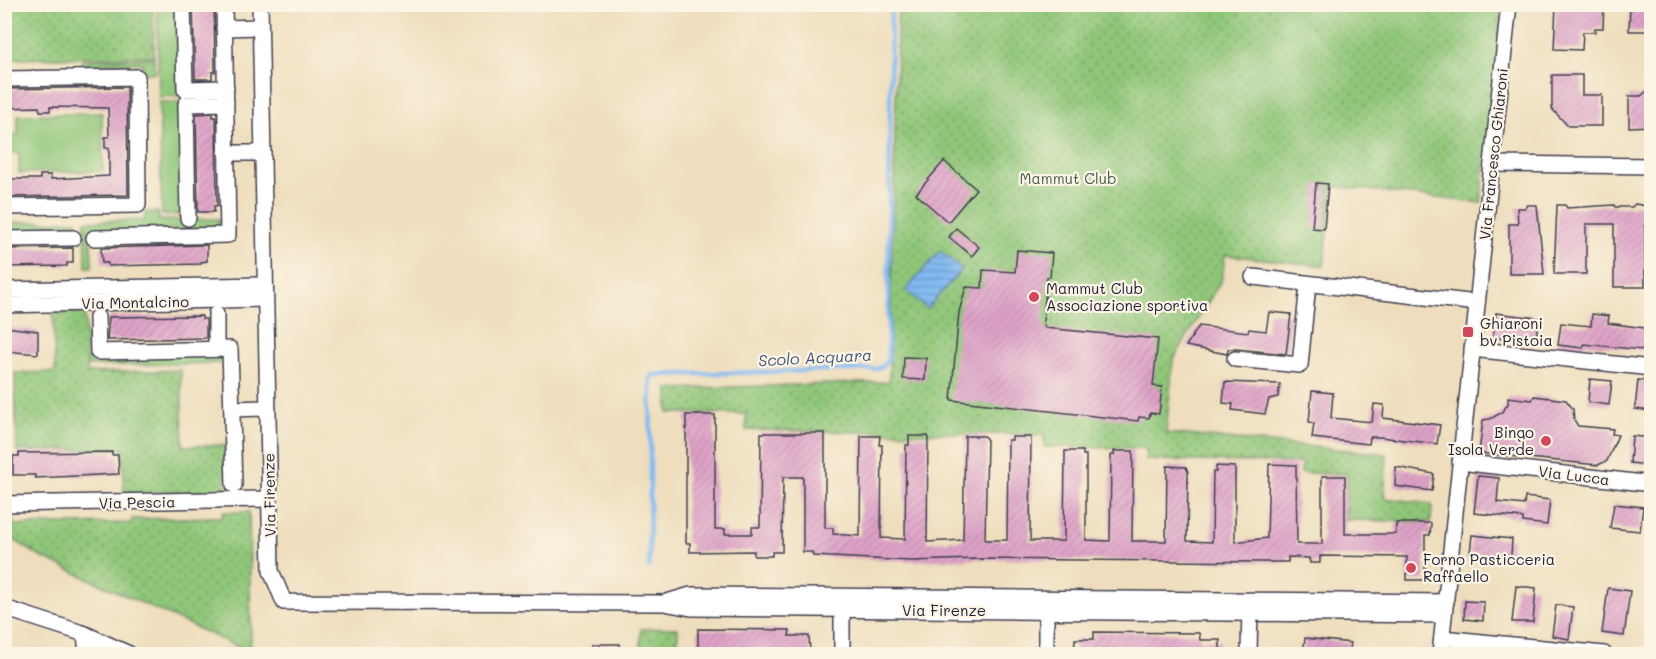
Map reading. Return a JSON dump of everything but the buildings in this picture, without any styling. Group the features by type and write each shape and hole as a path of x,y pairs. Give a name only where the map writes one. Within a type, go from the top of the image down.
{"street":[{"path":"183,4 185,88 226,88"},
{"path":"94,238 228,235 224,4"},
{"name":"Via Firenze","path":"260,4 271,571 284,602 664,603 691,608 842,602 1445,608"},
{"name":"Via Francesco Ghiaroni","path":"1440,654 1509,4"},
{"path":"224,28 260,27"},
{"path":"4,79 136,77 138,205 4,207"},
{"path":"188,218 186,104 226,104"},
{"path":"227,153 263,153"},
{"path":"1492,164 1652,166"},
{"path":"4,239 73,238"},
{"path":"1253,277 1477,303"},
{"path":"1235,359 1300,365 1308,284"},
{"name":"Via Montalcino","path":"4,290 265,292"},
{"name":"Via Montalcino","path":"4,305 265,292"},
{"path":"216,314 216,349"},
{"path":"97,317 98,352 230,349 234,485"},
{"path":"1472,349 1652,368"},
{"path":"232,409 267,408"},
{"name":"Via Lucca","path":"1460,462 1652,484"},
{"name":"Via Pescia","path":"4,504 269,500"},
{"path":"842,602 842,654"},
{"path":"1046,604 1046,654"},
{"path":"1249,654 1250,606"},
{"path":"4,608 85,634 129,654"},
{"path":"85,634 87,654"},
{"path":"1442,638 1604,654"}],"green space":[{"path":"4,5 153,5 154,56 5,59"},
{"path":"157,5 177,5 179,96 159,97"},
{"name":"Mammut Club","path":"898,5 1502,5 1481,203 1333,186 1324,266 1225,255 1222,279 1173,360 1166,433 1387,454 1384,498 1432,504 1431,522 1346,520 1347,474 1301,473 1301,463 1146,460 1146,448 1044,447 1044,435 746,430 746,414 668,413 668,389 889,382"},
{"path":"154,58 155,73 142,73 142,63 82,65 82,60"},
{"path":"159,102 179,102 181,215 162,215"},
{"path":"102,113 103,171 19,173 19,153 5,153 5,136 18,135 18,115"},
{"path":"145,212 158,212 159,220 219,219 219,229 91,232 92,267 86,267 85,221 145,220"},
{"path":"77,221 77,232 5,233 4,223"},
{"path":"85,312 87,373 181,370 183,446 225,445 226,491 124,493 123,449 17,451 15,373 55,372 53,313"},
{"path":"220,354 221,363 87,366 87,357"},
{"path":"223,512 249,512 251,642 247,651 41,557 5,534 5,517 13,516 13,525 131,523 132,519 222,517"},
{"path":"678,628 678,654 641,654 641,629"}],"water":[{"path":"940,251 962,269 927,309 906,290"}],"waterway":[{"name":"Scolo Acquara","path":"649,567 651,375 875,369 883,366 888,359 891,4"}],"place":[{"name":"Mammut Club Associazione sportiva","path":"1034,297"},
{"name":"Ghiaroni bv Pistoia","path":"1468,332"},
{"name":"Bingo Isola Verde","path":"1546,441"},
{"name":"Forno Pasticceria Raffaello","path":"1411,568"}]}
